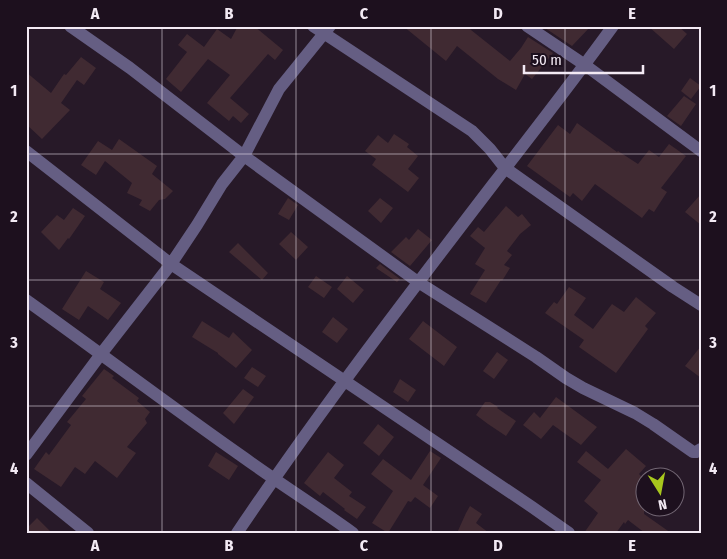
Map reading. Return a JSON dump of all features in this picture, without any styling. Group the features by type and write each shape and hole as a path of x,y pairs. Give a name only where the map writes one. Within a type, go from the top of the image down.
{"street":[{"path":"70,26 130,68 244,156 418,282 575,383 635,413 693,452 701,449"},
{"path":"313,26 327,30 472,131 505,168 701,305"},
{"path":"527,26 585,65 701,151"},
{"path":"236,533 344,381 613,26"},
{"path":"26,455 171,264 222,184 244,156 278,89 327,30"},
{"path":"26,151 171,264 525,502 568,533"},
{"path":"26,300 273,479 316,506 353,533"},
{"path":"26,483 88,533"}],"building":[{"path":"238,26 254,26 283,50 275,60 268,54 230,98 249,114 241,123 233,116 229,121 207,103 230,75 208,59 181,92 166,79 187,52 178,45 187,34 204,47 217,29 231,39"},
{"path":"403,26 466,26 510,61 528,37 553,53 532,79 525,74 516,90 498,79 457,46 446,61"},
{"path":"542,26 591,26 572,46"},
{"path":"648,26 678,26 687,34 674,49"},
{"path":"81,57 96,68 84,85 77,80 61,103 70,110 42,139 26,124 26,72 51,93 64,74 66,75"},
{"path":"690,78 701,86 691,99 681,91"},
{"path":"684,96 696,104 681,126 667,116"},
{"path":"577,123 617,152 638,164 649,150 659,157 669,144 686,156 661,188 667,192 654,212 649,209 642,218 595,184 582,201 573,193 570,197 527,166 558,125 570,134"},
{"path":"394,134 409,144 407,147 418,156 408,169 419,178 408,192 372,165 376,159 365,151 378,135 388,143"},
{"path":"119,139 157,166 152,174 173,191 165,199 159,200 150,211 139,205 142,200 127,193 132,183 105,161 96,175 81,165 98,141 112,150"},
{"path":"701,194 701,225 685,212"},
{"path":"288,198 298,205 289,220 278,214"},
{"path":"380,198 393,208 381,223 368,211"},
{"path":"506,206 518,217 522,214 531,225 520,234 507,251 512,255 504,265 510,268 486,303 470,294 485,270 475,264 485,248 470,236 478,227 484,232"},
{"path":"73,208 85,216 59,250 41,232 57,215 64,220"},
{"path":"418,229 432,240 410,266 391,252 406,237 409,240"},
{"path":"291,232 308,247 296,260 279,244"},
{"path":"238,243 268,273 262,280 229,252"},
{"path":"380,264 400,279 397,282 376,268"},
{"path":"86,271 104,282 100,289 121,303 108,320 88,306 79,320 62,309"},
{"path":"316,276 332,287 324,298 308,287"},
{"path":"347,276 364,290 353,303 337,289"},
{"path":"569,287 586,298 574,315 593,329 612,304 624,312 636,297 656,313 645,326 648,329 616,373 579,347 584,340 545,313 554,302 557,304"},
{"path":"333,317 348,329 337,343 322,332"},
{"path":"202,321 229,338 233,332 252,350 236,368 218,353 192,337"},
{"path":"423,321 457,347 444,366 409,339"},
{"path":"701,346 701,378 685,366"},
{"path":"497,352 508,360 494,379 483,371"},
{"path":"252,367 266,376 258,387 244,378"},
{"path":"104,369 114,376 112,378 139,398 137,401 150,412 145,419 147,423 127,447 136,453 117,478 95,461 85,474 75,467 61,487 34,469 46,452 49,455 71,425 67,422 86,399 82,396"},
{"path":"400,379 416,390 408,402 393,392"},
{"path":"243,389 254,397 234,424 223,413"},
{"path":"556,397 597,427 581,445 553,425 541,439 523,425 534,412 540,418"},
{"path":"485,402 490,402 516,421 506,436 476,415"},
{"path":"378,424 394,437 379,456 363,443"},
{"path":"626,449 646,466 634,466 634,516 647,516 671,533 645,533 628,520 625,524 624,522 616,533 584,533 598,513 584,501 601,480 577,462 586,451 608,469"},
{"path":"430,451 441,458 423,485 438,496 430,508 415,497 411,502 408,501 388,533 372,523 393,491 371,474 383,459 411,480"},
{"path":"216,452 238,466 229,480 208,466"},
{"path":"328,452 344,465 334,478 352,492 349,496 366,507 357,519 323,492 320,496 304,483"},
{"path":"470,506 482,514 476,523 489,533 457,533"},
{"path":"37,518 52,533 26,533 26,529"}]}
